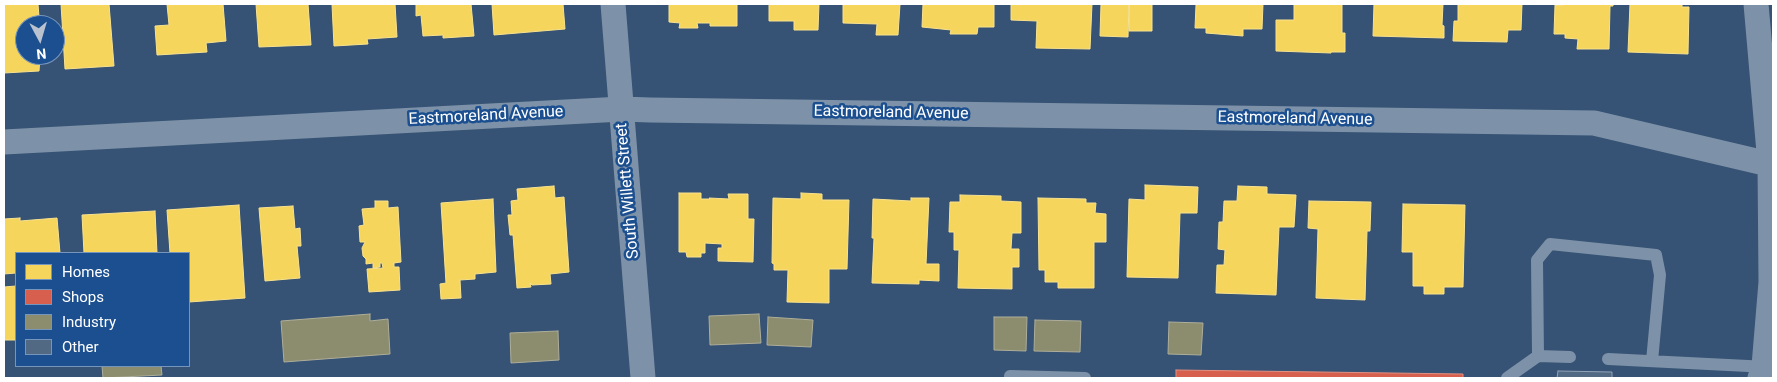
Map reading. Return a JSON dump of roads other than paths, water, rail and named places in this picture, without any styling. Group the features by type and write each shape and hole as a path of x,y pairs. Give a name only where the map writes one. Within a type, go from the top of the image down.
{"street":[{"name":"South Willett Street","path":"613,4 643,378"},
{"path":"1756,4 1772,165 1772,282 1766,370"},
{"name":"Eastmoreland Avenue","path":"4,142 622,109 1594,123 1772,165"}],"lane":[{"path":"1538,356 1537,260 1550,244 1656,255 1660,275 1652,361"},
{"path":"1507,378 1538,356 1570,357"},
{"path":"1608,359 1766,370"},
{"path":"1010,378 1010,376 1085,378"}]}
